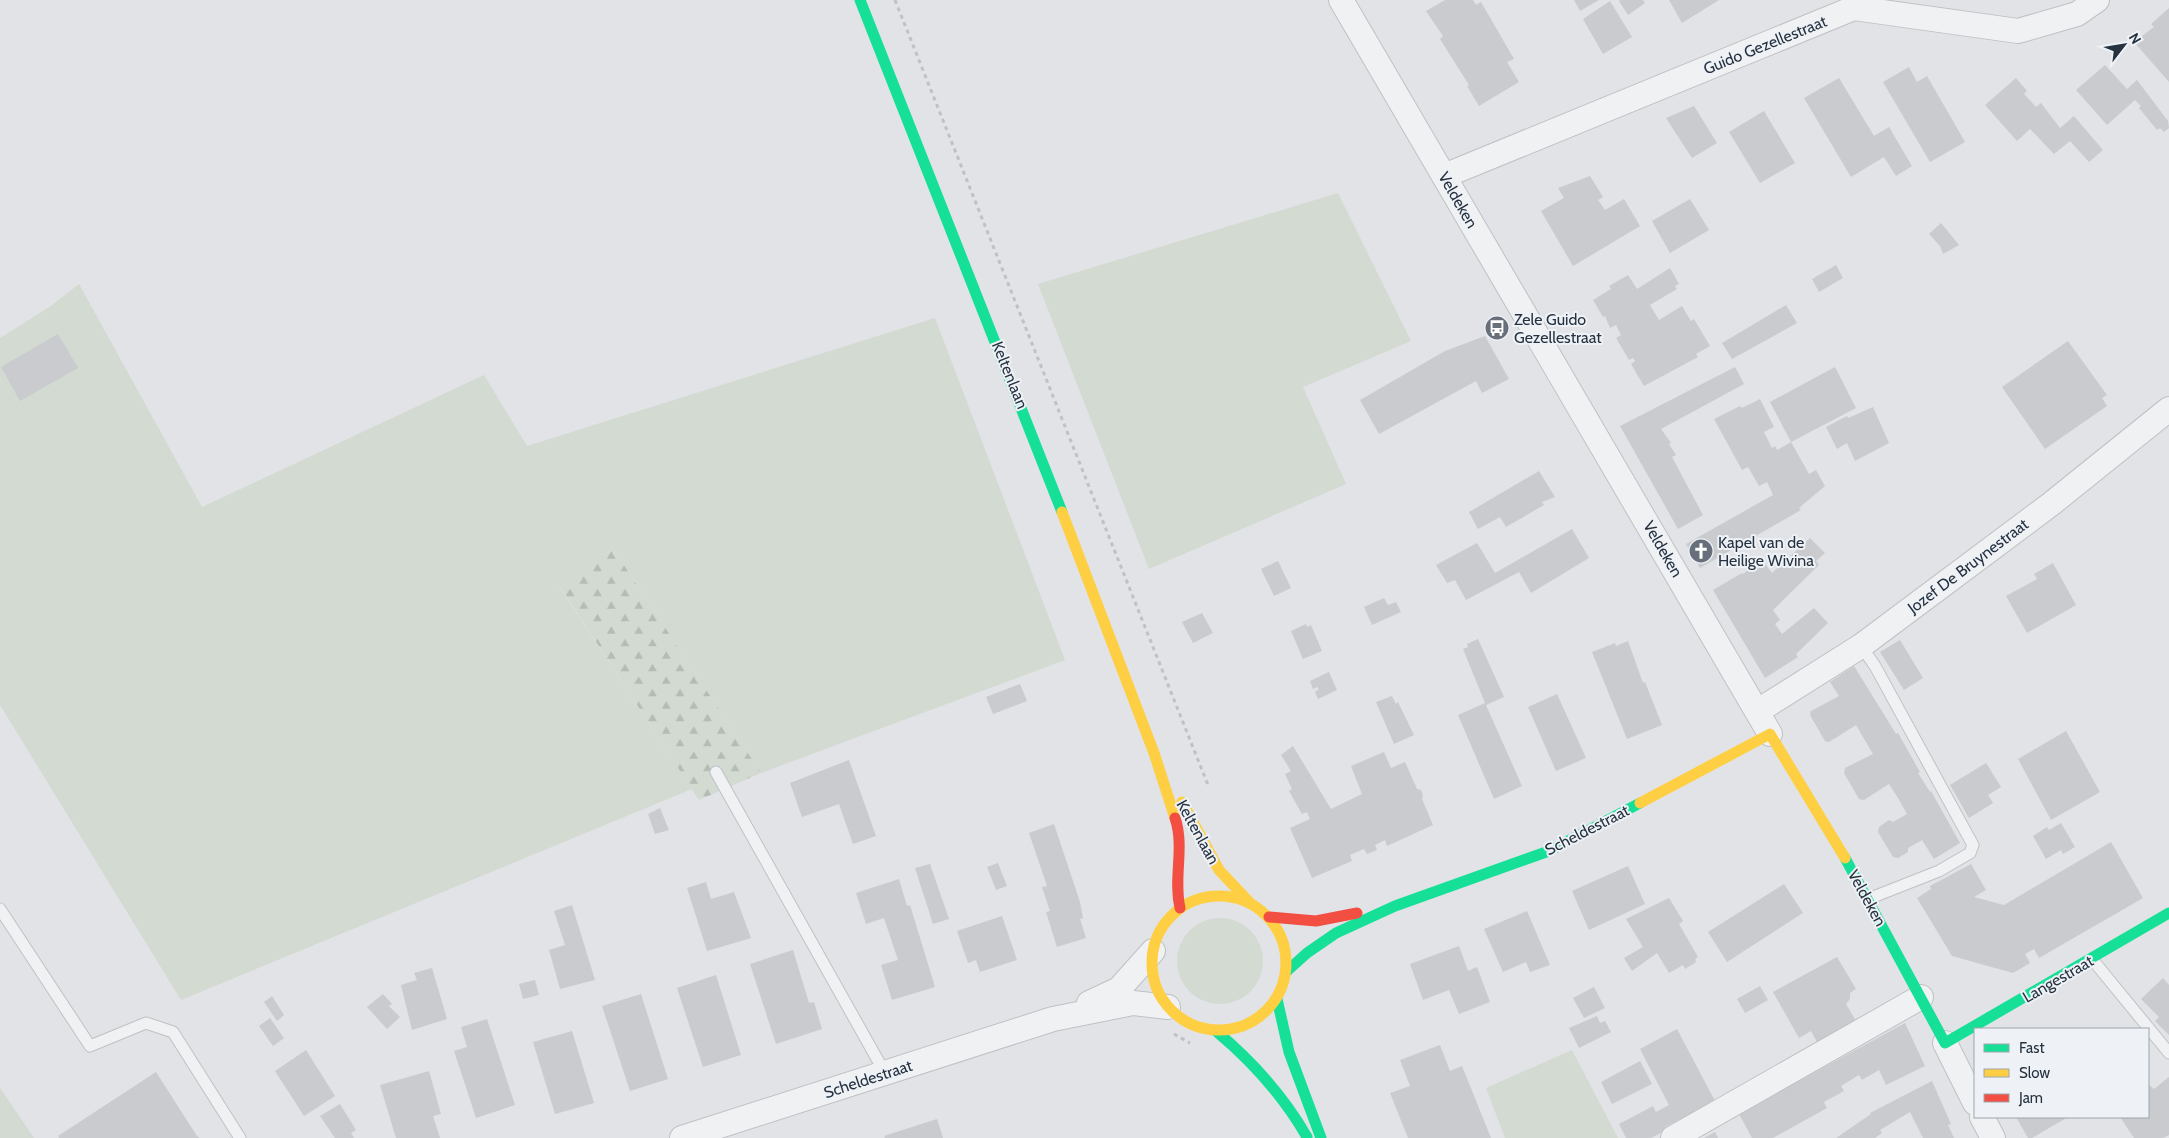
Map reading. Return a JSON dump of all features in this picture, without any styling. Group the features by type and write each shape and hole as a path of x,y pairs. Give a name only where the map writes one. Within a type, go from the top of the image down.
{"main road":[{"name":"Keltenlaan","path":"860,0 1020,402 1154,753 1180,832 1176,891 1180,908"},
{"name":"Veldeken","path":"1770,734 1868,899 1945,1043"},
{"name":"Scheldestraat","path":"1287,971 1307,953 1336,933 1395,906 1549,851 1770,734"},
{"name":"Keltenlaan","path":"1154,753 1219,870 1251,904 1269,917 1282,938 1286,952 1287,971 1277,999 1269,1010 1254,1022 1231,1030 1216,1031 1193,1025 1157,1005 1160,995 1153,976 1153,951 1162,927 1180,908 1207,897 1238,898 1251,904"},
{"name":"Scheldestraat","path":"1269,917 1316,921 1395,906"},
{"name":"Langestraat","path":"1945,1043 2092,959 2169,912"},
{"path":"1277,999 1289,1052 1321,1138"},
{"name":"Keltenlaan","path":"1216,1031 1256,1065 1278,1090 1292,1109 1307,1138"}],"street":[{"name":"Veldeken","path":"1341,0 1770,734"},
{"name":"Guido Gezellestraat","path":"1444,176 1852,4 2018,31 2077,14 2097,0"},
{"name":"Jozef De Bruynestraat","path":"1758,711 1861,646 2050,504 2169,409"},
{"name":"Scheldestraat","path":"1053,1019 1119,989 1153,951"},
{"path":"1673,1138 1921,997"},
{"name":"Scheldestraat","path":"682,1138 1053,1019 1133,1002 1157,1005"},
{"name":"Veldeken","path":"1945,1043 1974,1101"},
{"path":"1983,1118 1993,1138"}],"lane":[{"path":"1861,646 1973,845 1970,853 1939,871 1868,899"},
{"path":"716,772 885,1073"},
{"path":"0,909 90,1046 146,1023 173,1032 240,1138"},
{"path":"2092,959 2149,1028"},
{"path":"2149,1029 2169,1053"}],"path":[{"path":"895,0 1209,788"},
{"path":"1157,1005 1156,1019 1169,1031 1193,1044"}],"green space":[{"path":"1338,193 1411,341 1303,387 1346,484 1149,569 1038,284"},
{"path":"79,284 202,507 484,375 527,446 935,318 1065,660 761,773 612,547 559,586 692,789 181,1000 0,705 0,338 51,306"},
{"path":"612,547 761,773 699,800 559,585"},
{"path":"1220,918 1236,921 1244,925 1256,937 1260,945 1263,961 1260,977 1256,985 1244,997 1236,1001 1220,1004 1204,1001 1196,997 1184,985 1180,977 1177,961 1180,945 1184,937 1196,925 1204,921"},
{"path":"1572,1050 1618,1138 1505,1138 1486,1088"},
{"path":"0,1088 34,1138 0,1138"}],"building":[{"path":"1445,0 1473,0 1476,5 1481,2 1514,59 1507,62 1519,82 1479,106 1467,86 1469,85 1440,39 1443,36 1426,11"},
{"path":"1574,0 1599,0 1580,11"},
{"path":"1620,0 1643,0 1645,3 1628,15"},
{"path":"1669,0 1719,0 1682,23"},
{"path":"1610,1 1632,37 1603,54 1583,19"},
{"path":"2169,8 2169,82 2134,42 2154,27 2151,24"},
{"path":"2105,65 2127,89 2137,80 2168,121 2169,128 2164,132 2160,128 2157,130 2139,108 2141,106 2135,100 2107,125 2076,90"},
{"path":"1909,67 1917,82 1927,76 1965,142 1930,162 1883,82"},
{"path":"1839,78 1874,136 1889,127 1912,166 1896,176 1884,157 1851,177 1804,98"},
{"path":"2016,78 2027,91 2024,94 2036,107 2041,103 2060,128 2074,116 2103,150 2089,162 2070,141 2054,154 2030,129 2017,141 1985,105"},
{"path":"1694,106 1717,143 1692,158 1666,118"},
{"path":"1764,111 1795,163 1760,183 1729,132"},
{"path":"1590,176 1603,197 1598,200 1605,210 1624,199 1640,226 1573,266 1541,211 1564,198 1558,188"},
{"path":"1690,199 1709,230 1670,253 1652,221"},
{"path":"1941,223 1959,245 1943,254 1940,246 1929,234"},
{"path":"1836,265 1843,278 1819,292 1812,279"},
{"path":"1670,268 1679,284 1675,286 1677,289 1650,305 1659,320 1682,306 1691,321 1694,319 1710,346 1696,354 1698,357 1644,386 1631,364 1635,361 1633,358 1629,360 1616,338 1621,335 1616,325 1610,328 1605,316 1603,317 1593,300 1611,289 1609,286 1628,275 1637,289"},
{"path":"1786,305 1797,323 1732,359 1722,343"},
{"path":"58,334 78,368 20,401 1,367"},
{"path":"1485,336 1509,379 1482,393 1476,381 1379,434 1360,400 1445,351"},
{"path":"2068,341 2107,395 2102,398 2107,406 2045,449 2002,387"},
{"path":"1735,367 1744,384 1661,429 1671,443 1669,444 1676,455 1672,457 1703,515 1678,529 1620,426"},
{"path":"1835,367 1856,408 1791,442 1770,402"},
{"path":"1760,399 1774,427 1764,432 1772,448 1775,446 1777,450 1791,442 1809,474 1816,470 1825,486 1799,508 1801,510 1700,568 1686,544 1773,495 1767,482 1759,486 1748,467 1742,470 1714,419 1740,406 1742,408"},
{"path":"1873,407 1889,443 1855,461 1847,443 1837,449 1826,427 1847,416 1848,418"},
{"path":"1539,471 1555,497 1542,502 1544,505 1506,527 1500,517 1478,529 1469,512"},
{"path":"1572,529 1589,558 1531,593 1519,572 1466,600 1455,580 1447,583 1436,565 1477,543 1495,573"},
{"path":"1810,538 1825,553 1816,561 1819,565 1773,610 1780,620 1775,624 1782,634 1814,608 1828,623 1796,654 1798,657 1765,678 1713,590 1743,574 1762,560 1772,573"},
{"path":"1278,561 1291,588 1274,596 1261,569"},
{"path":"2053,563 2076,605 2027,633 2006,596 2037,579 2034,574"},
{"path":"1384,598 1388,605 1396,602 1401,612 1372,625 1364,607"},
{"path":"1202,613 1213,633 1193,643 1182,622"},
{"path":"1306,624 1307,627 1311,625 1322,651 1303,659 1291,631"},
{"path":"1478,639 1504,697 1486,705 1522,786 1494,799 1458,715 1485,703 1463,649 1468,647 1467,644"},
{"path":"1900,640 1923,678 1904,690 1880,652"},
{"path":"1628,641 1643,683 1645,682 1662,725 1627,739 1592,652 1615,643 1616,646"},
{"path":"1854,666 1896,734 1898,733 1920,772 1918,773 1931,791 1960,843 1934,859 1922,840 1908,848 1908,852 1898,858 1893,857 1878,832 1879,827 1889,820 1893,822 1907,814 1898,798 1889,784 1864,800 1859,799 1844,773 1845,768 1873,754 1856,725 1829,742 1825,741 1810,715 1811,711 1839,696 1830,682"},
{"path":"1329,672 1337,690 1318,699 1315,692 1319,689 1317,687 1313,689 1310,681"},
{"path":"1020,684 1027,701 993,714 986,697"},
{"path":"1557,694 1586,758 1556,771 1528,707"},
{"path":"1392,696 1396,704 1398,702 1414,735 1394,744 1376,702"},
{"path":"2066,731 2100,792 2051,820 2018,759"},
{"path":"1293,746 1331,809 1362,794 1351,766 1384,752 1391,768 1405,762 1417,789 1421,790 1422,799 1433,825 1387,846 1385,840 1375,845 1377,850 1367,854 1364,849 1350,855 1352,861 1312,878 1290,828 1310,819 1307,812 1302,814 1289,791 1292,789 1285,774 1291,771 1281,755"},
{"path":"849,760 876,836 853,844 839,804 802,817 790,783"},
{"path":"1986,763 2001,787 1988,795 1993,803 1969,818 1950,785"},
{"path":"660,808 669,830 655,834 648,814"},
{"path":"2061,823 2075,847 2063,854 2061,850 2046,859 2033,836 2047,827 2049,830"},
{"path":"1054,824 1080,902 1083,918 1080,919 1086,938 1057,947 1046,912 1050,911 1042,887 1047,886 1029,833"},
{"path":"2111,842 2143,898 2039,958 2034,949 2025,954 2030,963 2013,973 1952,956 1917,898 1931,889 1930,886 1971,864 1986,890 1974,897 2004,905"},
{"path":"998,863 1007,886 996,890 987,867"},
{"path":"930,864 949,919 933,924 915,868"},
{"path":"1628,866 1645,904 1589,930 1572,891"},
{"path":"899,879 907,906 910,905 935,987 892,1000 881,965 898,960 884,918 866,924 856,893"},
{"path":"706,882 711,899 734,892 751,938 707,951 687,888"},
{"path":"1784,884 1803,913 1727,962 1708,932"},
{"path":"1669,898 1683,921 1679,924 1698,957 1695,959 1696,962 1685,969 1683,965 1669,973 1657,953 1632,971 1624,958 1643,947 1626,919"},
{"path":"572,905 595,980 560,989 549,950 565,945 554,911"},
{"path":"1527,911 1550,965 1530,972 1526,962 1503,972 1484,929"},
{"path":"1002,916 1017,960 980,972 976,960 968,963 957,931"},
{"path":"1459,946 1468,971 1477,967 1490,1002 1459,1014 1449,990 1423,1000 1410,964"},
{"path":"793,950 809,1003 814,1002 822,1029 776,1044 750,964"},
{"path":"1837,957 1856,989 1850,993 1850,999 1846,1004 1856,1021 1817,1042 1811,1031 1799,1038 1773,992"},
{"path":"432,968 447,1019 412,1030 401,985 417,980 414,973"},
{"path":"716,975 741,1055 703,1067 677,988"},
{"path":"2163,978 2169,985 2169,1035 2155,1021 2159,1017 2141,999"},
{"path":"535,980 539,995 523,999 519,984"},
{"path":"1760,986 1768,1000 1745,1013 1737,999"},
{"path":"1594,987 1605,1008 1584,1018 1573,998"},
{"path":"383,994 392,1004 389,1006 400,1017 387,1029 367,1007"},
{"path":"641,994 668,1079 630,1091 602,1006"},
{"path":"272,996 284,1015 277,1021 264,1002"},
{"path":"1597,1016 1600,1023 1605,1021 1611,1032 1579,1048 1569,1028"},
{"path":"270,1018 284,1038 273,1046 259,1026"},
{"path":"487,1019 515,1105 476,1118 454,1051 467,1047 461,1027"},
{"path":"1905,1023 1925,1066 1886,1085 1879,1070 1862,1080 1859,1075 1841,1086 1844,1091 1824,1102 1827,1108 1773,1138 1752,1138 1739,1114"},
{"path":"1677,1029 1715,1101 1665,1127 1666,1130 1651,1138 1626,1138 1619,1124 1653,1106 1656,1112 1669,1105 1640,1049"},
{"path":"572,1031 594,1103 555,1114 533,1042"},
{"path":"1440,1045 1450,1071 1462,1066 1491,1138 1408,1138 1390,1093 1410,1086 1400,1060"},
{"path":"306,1050 335,1096 304,1116 275,1071"},
{"path":"1640,1061 1652,1084 1612,1104 1601,1082"},
{"path":"429,1071 441,1114 433,1116 440,1138 396,1138 380,1085"},
{"path":"156,1072 200,1138 59,1138 58,1136"},
{"path":"2169,1077 2169,1135 2163,1138 2134,1138 2121,1118 2149,1118 2149,1085 2154,1089"},
{"path":"1932,1081 1951,1124 1948,1125 1954,1138 1923,1138 1910,1112 1880,1130 1882,1133 1875,1138 1836,1138 1870,1113"},
{"path":"340,1104 356,1130 351,1133 354,1138 335,1138 320,1116"},
{"path":"2017,1118 2066,1118 2032,1138 2028,1138"},
{"path":"937,1119 943,1138 885,1138 884,1136"},
{"path":"1715,1132 1718,1138 1704,1138"}],"traffic: fast":[{"path":"860,0 1062,512"},
{"path":"1287,971 1307,953 1336,933 1395,906 1549,851 1640,803"},
{"path":"1845,858 1945,1043 2169,913"},
{"path":"1277,999 1289,1052 1321,1138"},
{"path":"1216,1031 1266,1080 1288,1107 1307,1137"}],"traffic: slow":[{"path":"1062,512 1154,753 1175,818"},
{"path":"1640,803 1770,734 1845,858"},
{"path":"1182,802 1219,870 1251,904"},
{"path":"1219,896 1245,901 1267,915 1281,937 1286,963 1281,989 1267,1011 1245,1025 1219,1030 1193,1025 1171,1011 1157,989 1152,963 1157,937 1171,915 1193,901 1219,896"}],"traffic: jam":[{"path":"1175,818 1179,840 1178,897 1180,908"},
{"path":"1269,917 1316,921 1357,913"}],"place":[{"name":"Zele Guido Gezellestraat","path":"1497,328"},
{"name":"Kapel van de Heilige Wivina","path":"1701,551"}]}
